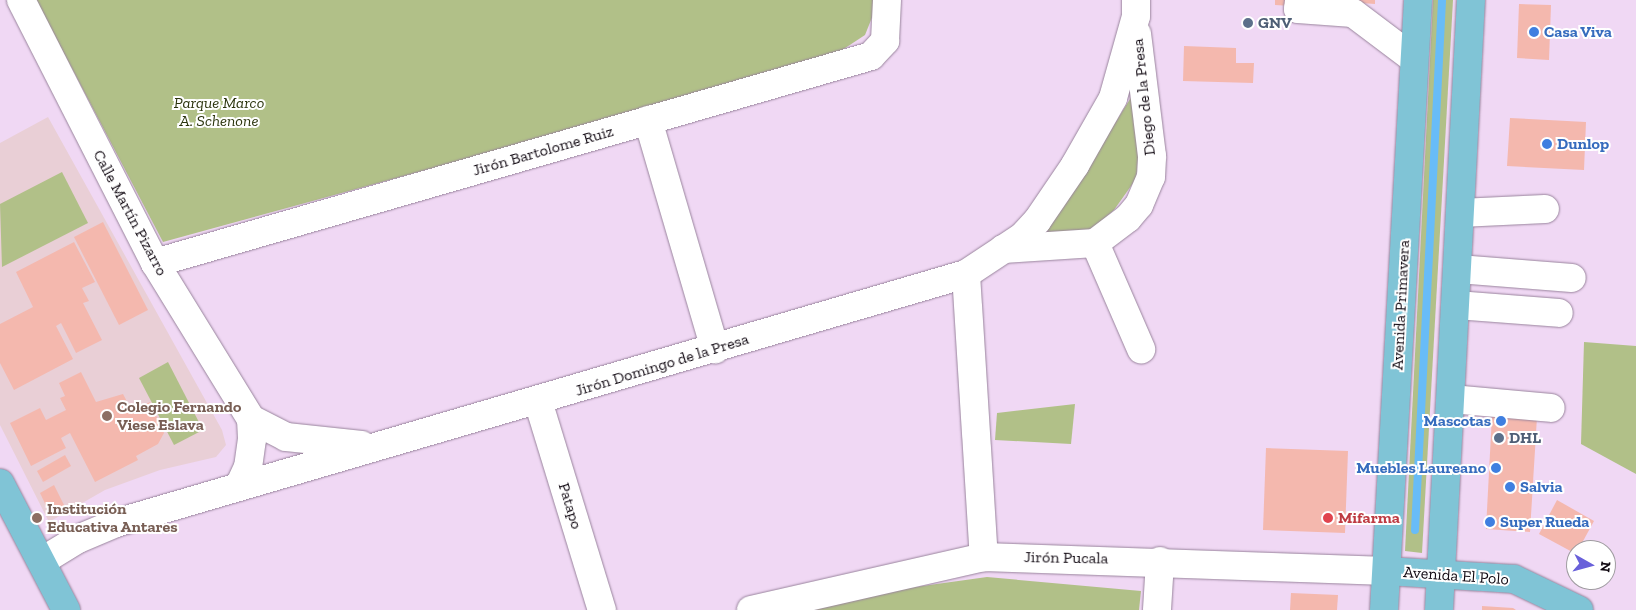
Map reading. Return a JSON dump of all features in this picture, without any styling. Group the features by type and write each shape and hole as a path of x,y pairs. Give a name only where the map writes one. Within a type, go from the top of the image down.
{"main road":[{"name":"Avenida Primavera","path":"1384,610 1418,0"},
{"path":"1439,610 1471,0"},
{"path":"0,483 66,610"},
{"name":"Avenida El Polo","path":"1387,571 1520,581 1579,610"}],"street":[{"name":"Calle Martín Pizarro","path":"22,0 155,263 251,419"},
{"name":"Jirón Bartolome Ruiz","path":"155,263 871,56 885,42 887,0"},
{"path":"1299,1 1298,9 1353,8 1414,60"},
{"name":"Diego de la Presa","path":"1095,243 1128,218 1139,205 1151,177 1152,156 1136,8"},
{"name":"Jirón Domingo de la Presa","path":"42,561 99,529 239,486 538,401 966,274 1022,237 1038,221 1075,165 1114,98 1136,8"},
{"path":"648,120 715,349"},
{"path":"1460,213 1546,209"},
{"path":"1002,249 1095,243 1100,262 1141,349"},
{"path":"1458,269 1572,278"},
{"path":"966,274 984,557"},
{"path":"1456,304 1559,313"},
{"path":"1451,399 1551,408"},
{"name":"Patapo","path":"538,401 602,610"},
{"path":"251,419 286,437 377,447"},
{"path":"239,486 248,467 252,439 251,419"},
{"name":"Jirón Pucala","path":"751,610 984,557 1160,561 1387,571"},
{"path":"1157,610 1160,561"}],"shaded area":[{"path":"48,117 222,430 226,445 216,457 160,470 105,490 49,522 0,425 0,143"}],"green space":[{"name":"Parque Marco A. Schenone","path":"36,0 879,0 865,35 827,60 163,242"},
{"path":"1433,0 1453,0 1422,553 1405,551"},
{"path":"1135,91 1140,147 1136,179 1114,210 1089,232 1034,239 1072,192"},
{"path":"62,172 88,223 2,267 0,204"},
{"path":"1584,342 1636,346 1636,474 1581,444"},
{"path":"168,362 203,430 174,445 139,378"},
{"path":"1075,404 1071,444 995,440 997,413"},
{"path":"987,577 1141,591 1139,610 801,610 872,593"}],"building":[{"path":"1275,0 1291,0 1291,6 1275,5"},
{"path":"1317,0 1375,0 1375,4"},
{"name":"Casa Viva","path":"1519,4 1551,5 1549,60 1517,58"},
{"path":"1184,46 1236,48 1236,63 1254,63 1253,83 1183,81"},
{"name":"Dunlop","path":"1510,118 1586,122 1584,170 1507,166"},
{"path":"103,222 148,310 119,325 74,237"},
{"path":"74,242 95,282 82,288 89,301 83,303 102,340 76,353 61,323 56,326 73,359 14,390 0,363 0,324 33,307 16,272"},
{"path":"81,372 96,402 123,394 132,411 150,402 164,433 158,444 136,456 138,460 95,482 70,433 61,438 66,448 31,466 10,423 40,408 46,420 66,410 60,398 65,396 59,383"},
{"path":"1492,415 1537,417 1530,532 1486,529"},
{"path":"1266,448 1348,451 1345,533 1263,530"},
{"path":"65,455 71,466 43,482 37,471"},
{"path":"54,485 66,509 51,516 40,493"},
{"path":"1557,500 1594,521 1584,540 1566,540 1566,549 1539,534"},
{"path":"1291,593 1338,595 1337,610 1290,610"},
{"path":"1482,606 1513,608 1516,610 1482,610"}],"waterway":[{"path":"1415,530 1442,0"}],"place":[{"name":"GNV","path":"1248,23"},
{"name":"Casa Viva","path":"1534,32"},
{"name":"Dunlop","path":"1547,144"},
{"name":"Colegio Fernando Viese Eslava","path":"107,416"},
{"name":"Mascotas","path":"1501,421"},
{"name":"DHL","path":"1499,438"},
{"name":"Muebles Laureano","path":"1496,468"},
{"name":"Salvia","path":"1510,487"},
{"name":"Institución Educativa Antares","path":"37,518"},
{"name":"Mifarma","path":"1328,518"},
{"name":"Super Rueda","path":"1490,522"}]}
